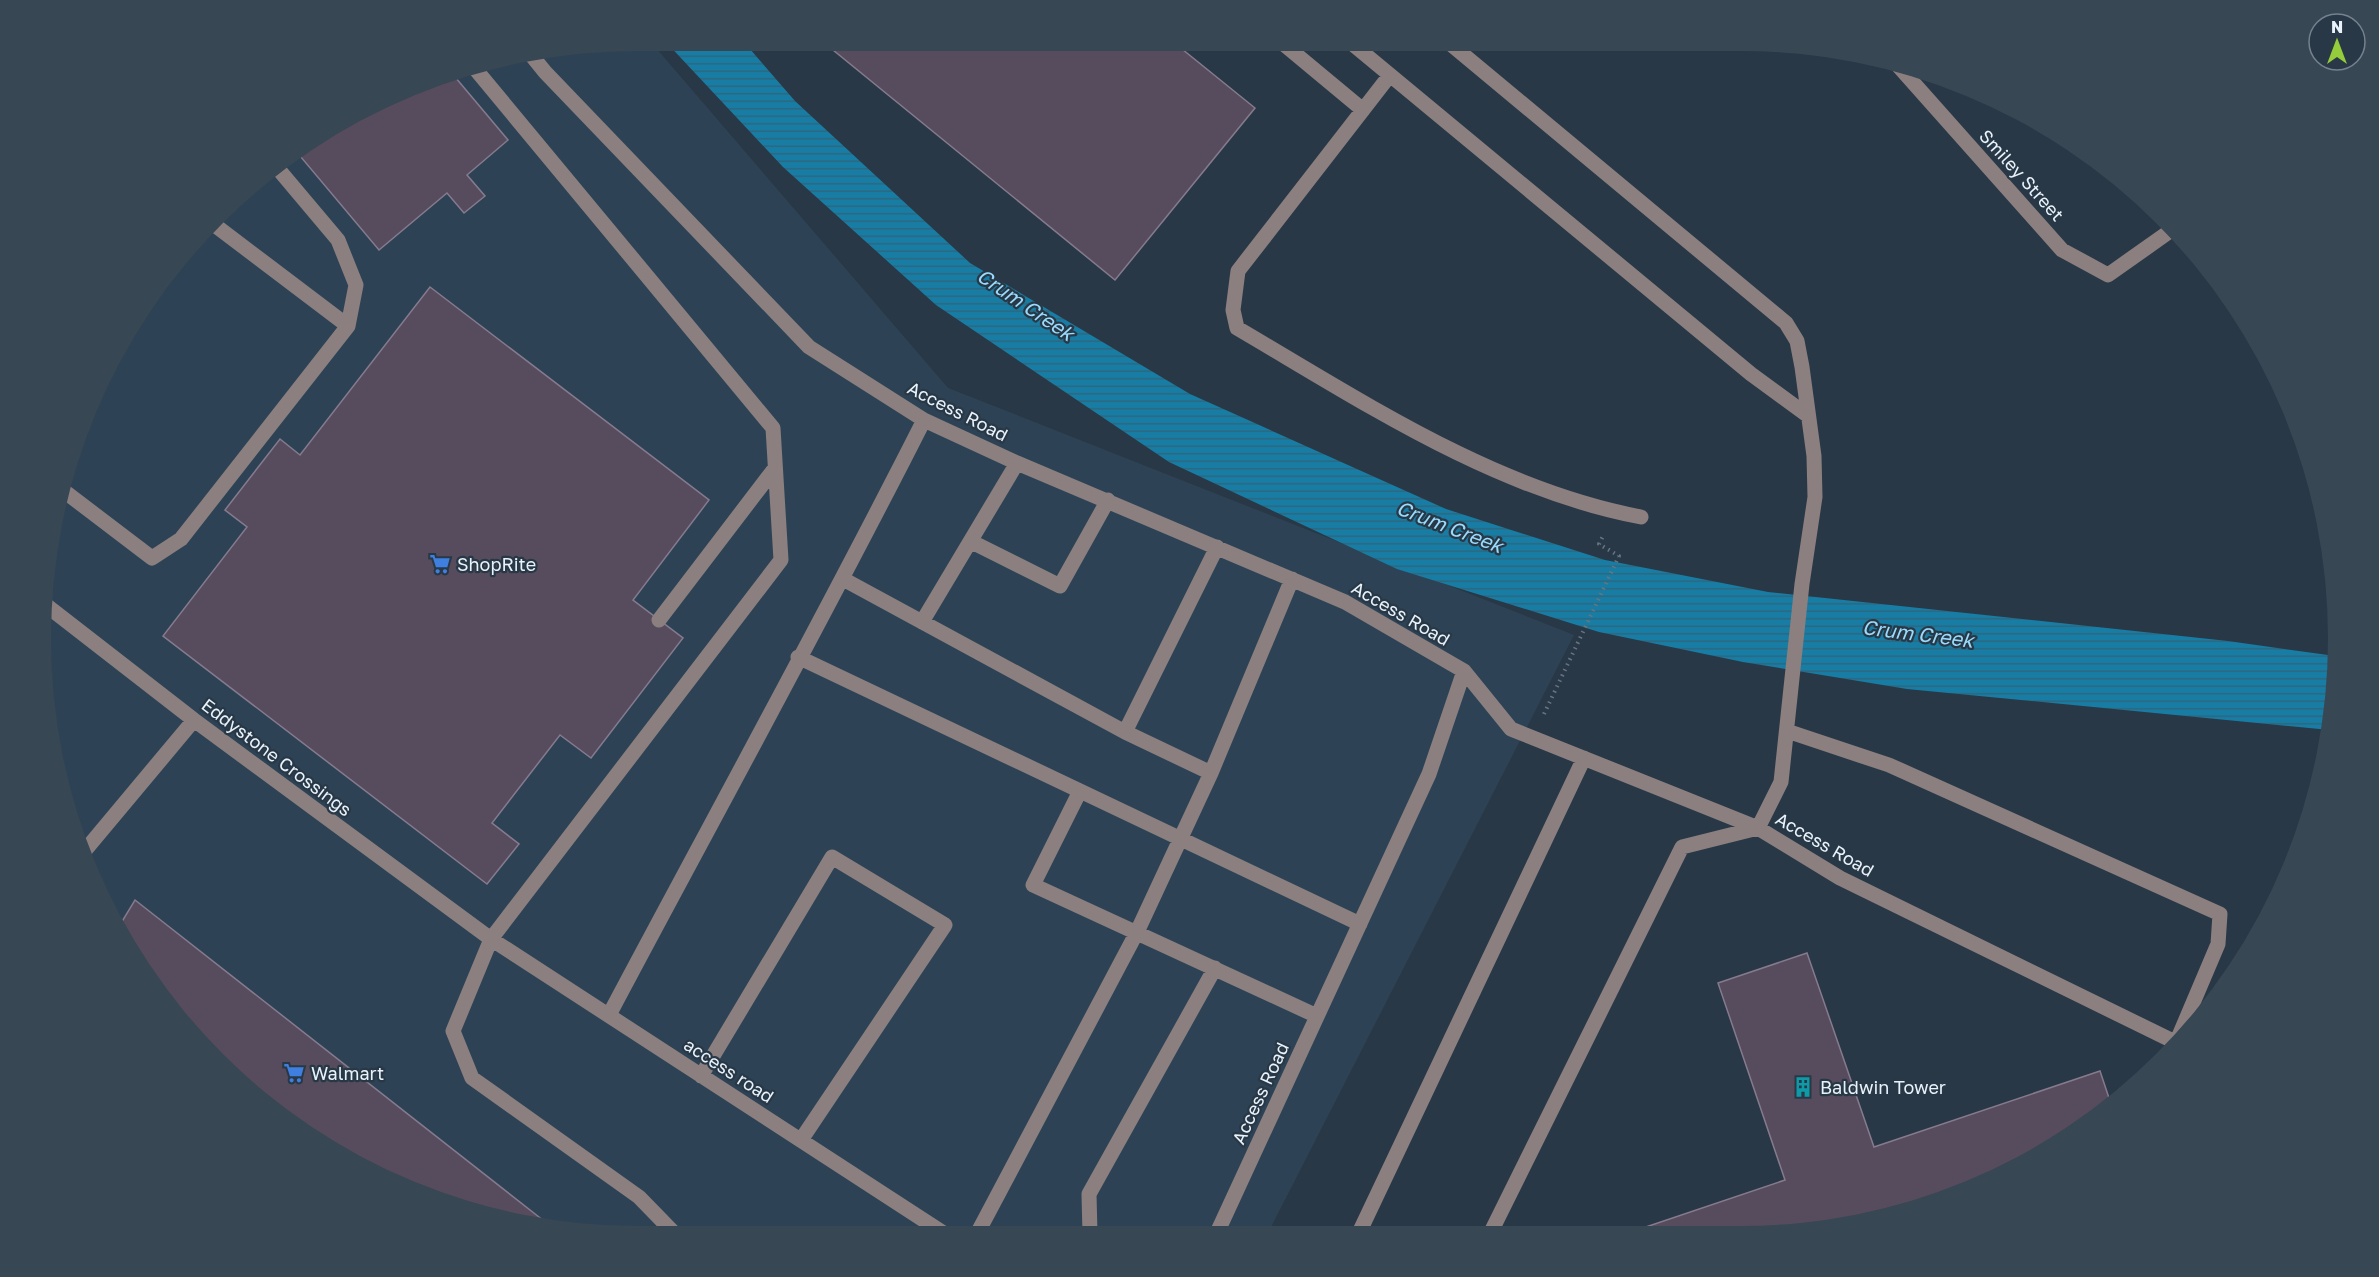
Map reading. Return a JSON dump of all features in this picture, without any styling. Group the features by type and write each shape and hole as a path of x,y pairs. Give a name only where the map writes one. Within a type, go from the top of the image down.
{"street":[{"path":"1292,51 1363,110"},
{"path":"1361,51 1750,374 1807,415"},
{"path":"1459,51 1786,323 1797,341 1814,456 1815,497 1802,584 1781,782 1758,828 1682,848 1494,1226"},
{"name":"Access Road","path":"536,60 553,81 809,347 924,420 1017,463 1345,602 1464,671 1511,729 1758,828 1840,878 2169,1040"},
{"path":"479,73 773,428 781,560 491,939 453,1031 472,1078 639,1197 667,1226"},
{"path":"1390,75 1238,271 1233,310 1237,328 1436,443 1542,490 1599,509 1641,517"},
{"name":"Smiley Street","path":"1907,75 2062,250 2108,275 2166,234"},
{"path":"69,495 152,558 181,539 348,326 356,285 338,240 281,172"},
{"path":"218,228 348,326"},
{"path":"609,1015 798,657 843,579 924,420"},
{"path":"922,622 972,542 1017,463"},
{"path":"659,620 776,468"},
{"path":"972,542 1060,586 1107,500"},
{"path":"1125,732 1217,547"},
{"path":"843,579 1125,732 1212,773"},
{"path":"981,1226 1137,932 1212,773 1292,579"},
{"name":"Eddystone Crossings","path":"52,610 194,720 491,939"},
{"path":"798,657 1360,924"},
{"name":"Access Road","path":"1220,1226 1429,774 1464,671"},
{"path":"89,845 194,720"},
{"path":"1787,730 1889,765 2220,914 2218,944 2184,1023"},
{"path":"1362,1226 1584,758"},
{"path":"1080,791 1033,885 1317,1016"},
{"path":"701,1076 832,857 945,925 801,1140"},
{"name":"access road","path":"491,939 933,1226"},
{"path":"1090,1226 1089,1194 1215,968"}],"path":[{"path":"1532,737 1578,647 1619,556 1610,550"}],"shaded area":[{"path":"659,51 948,388 1574,635 1272,1226 600,1225 524,1215 448,1194 224,1054 172,996 130,932 96,863 82,827 62,753 52,677 52,600 62,524 82,450 112,379 130,345 172,281 223,223 281,172 312,150 379,112 450,82 524,62 600,52"}],"water":[{"name":"Crum Creek","path":"674,51 752,51 795,101 970,263 1190,394 1446,509 1605,560 1768,592 2228,641 2328,655 2321,729 1907,689 1743,662 1599,632 1397,569 1169,462 936,305 783,167"}],"building":[{"path":"834,51 1184,51 1255,108 1115,280"},
{"path":"457,80 508,140 467,175 485,196 464,213 447,193 379,250 301,158 379,112"},
{"name":"ShopRite","path":"430,287 709,500 633,600 683,638 591,758 560,735 492,823 519,844 487,884 163,636 247,527 225,510 280,439 300,455"},
{"name":"Walmart","path":"135,900 540,1217 486,1206 414,1181 345,1147 281,1105 223,1054 197,1026 150,965 123,919"},
{"name":"Baldwin Tower","path":"1807,953 1874,1147 2100,1071 2108,1096 2067,1127 2000,1165 1929,1195 1893,1206 1855,1215 1779,1225 1649,1226 1785,1180 1718,983"}],"place":[{"name":"ShopRite","path":"440,564"},
{"name":"Walmart","path":"294,1073"},
{"name":"Baldwin Tower","path":"1803,1087"}]}
